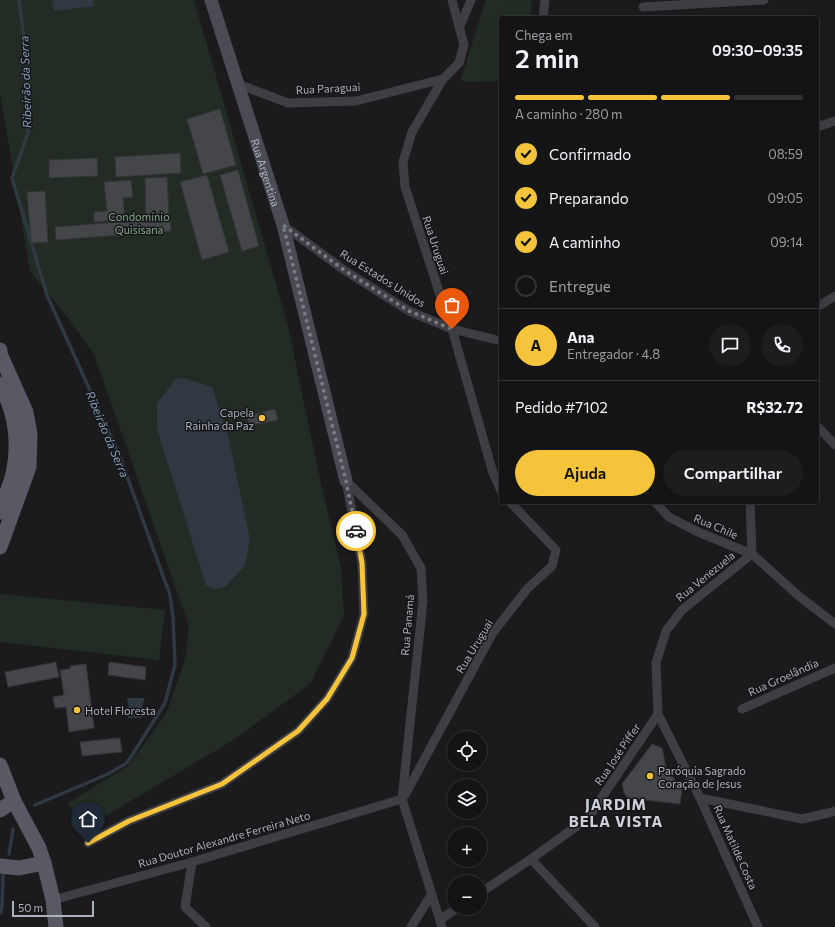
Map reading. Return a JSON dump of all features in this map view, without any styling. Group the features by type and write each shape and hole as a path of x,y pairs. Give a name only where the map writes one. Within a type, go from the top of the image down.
{"main road":[{"path":"0,350 0,354 26,412 30,434 29,467 0,547"},
{"path":"0,384 10,408 17,432 13,474 0,512"},
{"path":"0,765 14,801 44,863 53,900 56,927"},
{"path":"0,810 14,801"},
{"path":"0,866 19,868 44,863"}],"street":[{"name":"Rua Argentina","path":"88,843 129,821 222,784 298,731 327,699 352,658 364,614 362,563 346,481 283,225 211,0"},
{"name":"Rua Uruguai","path":"452,0 464,45 459,63 443,79 412,132 403,162 405,187 452,329 492,473 499,487"},
{"path":"460,26 471,0"},
{"path":"543,16 545,0"},
{"path":"643,8 764,0"},
{"name":"Rua Paraguai","path":"238,84 288,103 356,101 443,79"},
{"path":"819,126 835,121"},
{"name":"Rua Estados Unidos","path":"283,225 344,270 409,311 452,329 499,341"},
{"path":"819,307 835,296"},
{"path":"819,428 835,445"},
{"name":"Rua Panamá","path":"346,481 402,536 421,568 422,601 402,799"},
{"name":"Rua Uruguai","path":"402,799 492,634 527,589 552,566 556,550 512,504"},
{"name":"Rua Chile","path":"657,504 669,517 698,532 752,554 800,597 835,624"},
{"name":"Rua Venezuela","path":"658,714 656,663 666,631 682,610 752,554 750,504"},
{"name":"Rua Groelândia","path":"742,709 835,668"},
{"name":"Rua Matilde Costa","path":"658,714 700,798 758,927"},
{"name":"Rua José Piffer","path":"487,888 588,818 658,714"},
{"path":"700,798 802,819 835,811"},
{"path":"402,799 441,923 450,915"},
{"name":"Rua Doutor Alexandre Ferreira Neto","path":"53,900 192,862 402,799"},
{"path":"531,859 595,927"},
{"path":"192,862 185,907 206,927"},
{"path":"411,927 432,894"}],"green space":[{"name":"Condomínio Quisisana","path":"0,0 194,0 288,326 321,484 341,568 344,615 311,683 235,739 82,830 68,803 128,766 166,714 185,660 189,626 94,354 68,318 30,271 0,93"},
{"path":"486,0 531,0 531,16 499,16 499,81 464,82 461,79"},
{"path":"0,594 165,610 159,660 0,642"}],"shaded area":[{"path":"52,0 93,0 94,6 54,11"},
{"path":"184,378 212,387 228,436 250,539 245,566 225,587 214,589 206,585 157,429 157,403 176,379"},
{"path":"127,698 145,698 142,706 142,718 128,718 129,709"}],"building":[{"path":"220,109 236,165 203,174 187,119"},
{"path":"180,153 181,173 116,177 115,157"},
{"path":"97,158 98,176 49,178 49,160"},
{"path":"238,170 259,246 242,251 220,175"},
{"path":"207,175 229,252 202,260 180,182"},
{"path":"167,177 169,216 146,217 145,178"},
{"path":"131,180 133,197 123,198 125,219 94,222 94,212 107,211 104,182"},
{"path":"45,191 48,242 31,243 27,192"},
{"path":"170,218 171,231 56,240 55,227"},
{"name":"Capela Rainha da Paz","path":"275,409 278,420 249,426 247,416"},
{"path":"56,662 59,677 8,687 5,672"},
{"path":"109,662 146,667 145,680 108,675"},
{"path":"86,664 94,728 69,732 66,707 55,708 53,697 64,695 60,670 70,669 70,666"},
{"path":"120,738 122,752 82,756 80,742"},
{"name":"Paróquia Sagrado Coração de Jesus","path":"652,744 662,748 666,768 682,789 680,804 628,798 624,793 622,784"}],"waterway":[{"name":"Ribeirão da Serra","path":"19,0 27,63 28,133 12,178 47,295 120,457 170,595 173,617 175,665 165,703 127,763 108,774 35,805"},
{"name":"Ribeirão da Serra","path":"9,854 13,829"},
{"name":"Ribeirão da Serra","path":"0,913 2,906 3,875"}],"way so far":[{"path":"356,531 346,481 283,225 344,270 409,311 452,329"}],"place":[{"name":"Capela Rainha da Paz","path":"262,418"},
{"name":"Hotel Floresta","path":"77,710"},
{"name":"Paróquia Sagrado Coração de Jesus","path":"650,776"}],"district":[{"name":"JARDIM BELA VISTA","path":"616,812"}],"route":[{"path":"88,843 129,821 222,784 298,731 327,699 352,658 364,614 362,563 356,531"}]}
